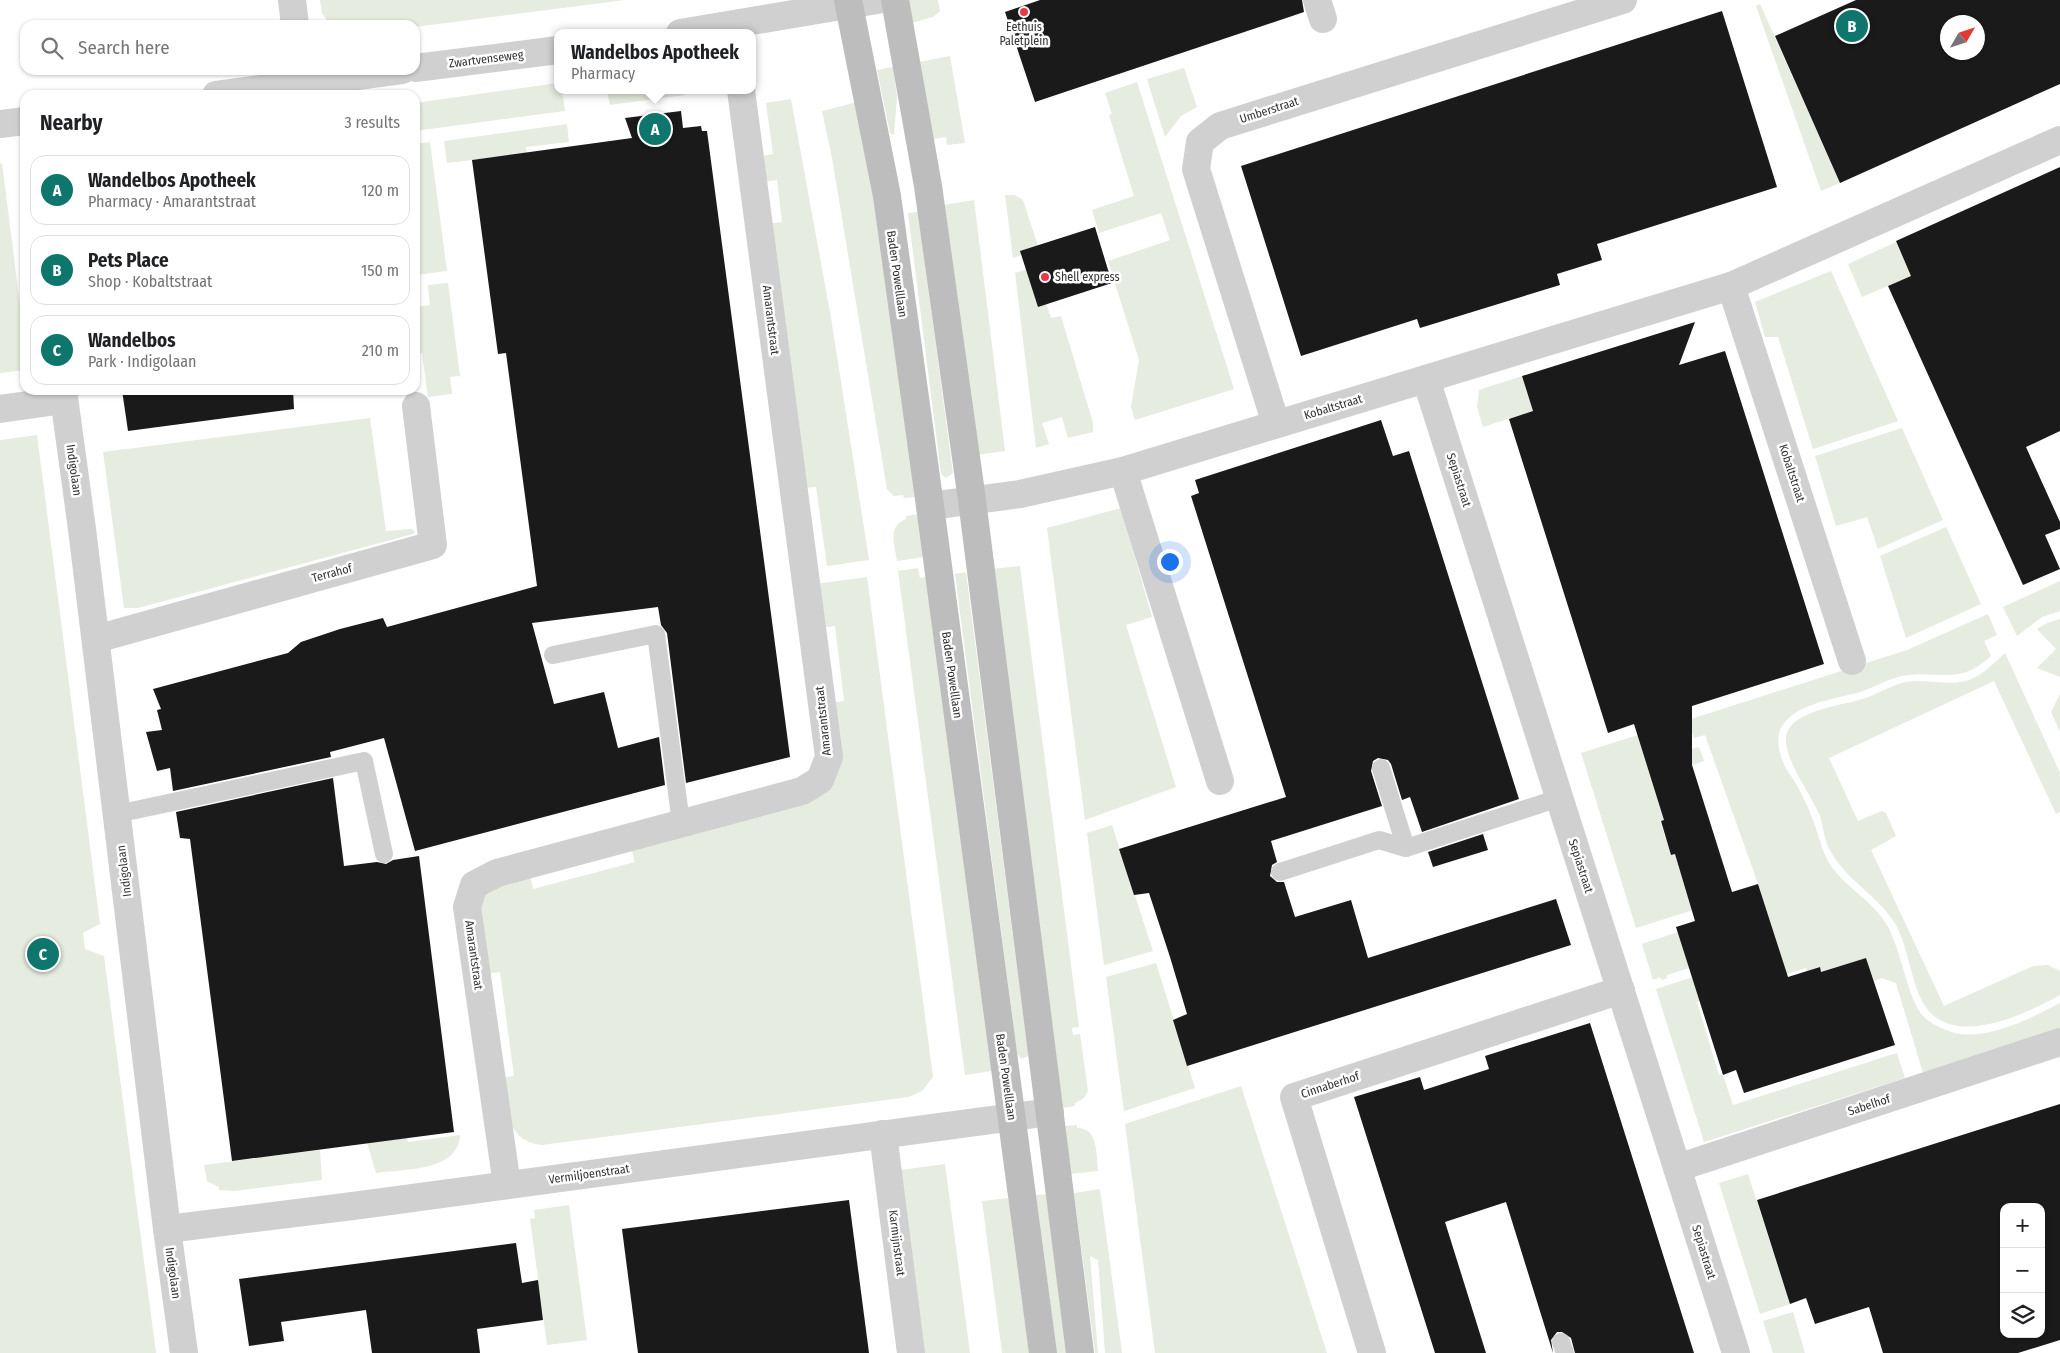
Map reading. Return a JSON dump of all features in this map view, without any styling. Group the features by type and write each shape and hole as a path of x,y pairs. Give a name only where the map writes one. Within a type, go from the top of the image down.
{"street":[{"path":"292,0 294,20"},
{"path":"733,29 848,2 877,0"},
{"path":"895,0 928,186 972,500 1080,1353"},
{"name":"Umberstraat","path":"1276,424 1196,169 1200,142 1220,126 1623,0"},
{"name":"Baden Powelllaan","path":"848,2 886,196 930,506 1043,1353"},
{"name":"Zwartvenseweg","path":"420,67 554,51"},
{"path":"240,90 301,77 330,75"},
{"name":"Amarantstraat","path":"507,1185 467,907 474,884 497,872 802,791 820,780 828,757 742,94"},
{"path":"0,124 20,122"},
{"name":"Kobaltstraat","path":"930,506 1020,494 1123,471 1731,286 2060,140"},
{"name":"Kobaltstraat","path":"1731,286 1852,661"},
{"name":"Sepiastraat","path":"1426,379 1736,1353"},
{"path":"0,409 63,395"},
{"name":"Indigolaan","path":"63,395 96,639 167,1229 184,1353"},
{"name":"Terrahof","path":"96,639 433,545 416,406"},
{"path":"1123,471 1220,781"},
{"name":"Cinnaberhof","path":"1372,1353 1294,1097 1621,990"},
{"name":"Sabelhof","path":"1677,1168 2060,1042"},
{"name":"Vermiljoenstraat","path":"167,1229 1050,1112"},
{"name":"Karmijnstraat","path":"883,1134 911,1353"}],"lane":[{"path":"553,655 656,634 681,823"},
{"path":"117,814 364,761 384,854"},
{"path":"1381,768 1406,848"},
{"path":"1280,872 1379,840 1406,848 1559,798"}],"shaded area":[{"path":"320,0 625,0 420,26 420,20 327,20 322,13"},
{"path":"906,0 938,0 940,11 933,17 912,23"},
{"path":"1760,4 1840,183 1821,191 1756,6"},
{"path":"950,56 965,143 947,145 946,137 932,139 919,62"},
{"path":"893,67 897,97 894,135 890,133 877,70"},
{"path":"1184,68 1197,107 1181,116 1165,137 1147,79"},
{"path":"1137,82 1234,389 1135,420 1131,407 1139,360 1108,261 1170,240 1161,213 1099,233 1092,210 1134,196 1109,115 1112,114 1105,93"},
{"path":"554,83 554,94 563,94 565,111 420,130 420,102"},
{"path":"608,94 685,95 610,105"},
{"path":"791,99 831,318 869,560 827,566 816,487 802,488 768,224 782,222 777,180 762,182 762,156 773,154 766,103"},
{"path":"857,102 867,149 916,497 904,498 903,495 894,496 887,489 832,158 822,111"},
{"path":"567,124 569,142 526,147 527,153 447,163 444,141"},
{"path":"430,142 447,271 420,274 420,143"},
{"path":"2,163 20,305 20,371 0,373 0,164"},
{"path":"1005,195 1015,195 1023,200 1039,249 1013,258"},
{"path":"974,200 1005,451 977,455 943,205"},
{"path":"918,212 953,473 946,478 941,474 908,213"},
{"path":"1896,242 1911,276 1862,297 1848,264"},
{"path":"1034,267 1051,318 1061,316 1093,423 1093,432 1068,438 1062,417 1042,423 1049,444 1036,448 1015,273"},
{"path":"1831,271 1898,421 1813,449 1778,337 1765,337 1755,302"},
{"path":"448,283 460,376 450,377 452,394 428,397 422,353 420,353 420,306 430,305 428,285"},
{"path":"1522,376 1533,411 1483,427 1477,407 1479,390"},
{"path":"370,418 386,531 412,529 415,531 413,534 138,608 124,608 103,452"},
{"path":"1902,428 1943,520 1878,549 1867,517 1836,526 1815,456"},
{"path":"37,435 100,924 83,933 85,949 104,956 156,1353 0,1353 0,440"},
{"path":"1121,508 1152,617 1126,625 1176,787 1085,820 1047,528"},
{"path":"919,514 924,557 897,561 894,543 896,526 906,519 906,516"},
{"path":"1946,527 1981,604 1906,638 1880,556"},
{"path":"1020,566 1079,1027 1072,1028 1073,1035 1080,1034 1088,1091 1084,1098 1075,1103 1075,1106 1062,1108 991,569"},
{"path":"918,568 920,578 927,577 992,1071 965,1075 898,571"},
{"path":"966,572 1028,1053 1028,1056 1022,1059 1017,1054 955,574"},
{"path":"867,577 933,1077 922,1091 909,1097 542,1145 521,1137 510,1121 499,1078 514,1076 500,972 486,974 480,901 487,890 530,875 533,889 635,862 631,848 806,802 825,793 834,782 837,767 830,703 844,701 835,626 820,628 815,584"},
{"path":"2060,581 2060,611 2042,617 2017,636 2003,607"},
{"path":"1988,614 1997,635 1984,641 1991,656 1979,665 1969,671 1958,674 1915,674 1902,676 1860,692 1807,707 1788,718 1782,726 1778,738 1779,747 1785,767 1797,785 1808,808 1824,853 1831,865 1841,878 1876,910 1887,925 1913,998 1923,1016 1946,1030 1959,1034 1974,1034 1989,1032 2019,1023 2060,1003 2060,1030 1923,1073 1896,983 1882,978 1874,981 1866,958 1821,972 1819,967 1807,971 1806,968 1697,1002 1719,1075 1723,1075 1733,1105 1897,1053 1905,1078 1704,1142 1656,989 1693,977 1782,959 1758,884 1705,735 1694,738 1688,720 1907,650"},
{"path":"2060,619 2060,677 2037,668 2056,649 2037,629 2047,623"},
{"path":"2005,653 2060,773 2060,812 2056,814 1994,681 1829,758 1858,821 1882,811 1886,813 1896,836 1871,850 1944,1006 2033,966 2048,965 2060,971 2060,995 2006,1020 1965,1027 1947,1023 1932,1014 1920,997 1896,925 1881,905 1846,872 1829,848 1820,816 1791,761 1786,739 1788,730 1794,723 1811,713 1863,699 1906,682 1954,683 1969,680 1984,671"},
{"path":"2060,694 2060,732 2051,712"},
{"path":"1679,722 1688,750 1699,747 1704,761 1692,765 1664,820 1660,821 1671,855 1675,854 1703,907 1636,928 1581,753"},
{"path":"1112,825 1153,951 1104,965 1087,833"},
{"path":"1678,932 1689,968 1667,975 1667,978 1662,980 1660,977 1653,980 1642,944"},
{"path":"1156,963 1195,1088 1124,1111 1106,977"},
{"path":"1241,1086 1327,1353 1155,1353 1125,1124"},
{"path":"1077,1125 1077,1128 1084,1129 1093,1137 1098,1171 1071,1174 1065,1126"},
{"path":"460,1135 457,1147 450,1156 440,1162 414,1169 376,1173 367,1143 407,1138 408,1142"},
{"path":"320,1150 322,1180 234,1191 219,1190 219,1187 207,1181 204,1165"},
{"path":"945,1164 970,1353 916,1353 893,1171"},
{"path":"1748,1174 1790,1304 1760,1314 1719,1183"},
{"path":"1100,1189 1122,1353 1105,1353 1098,1260 1090,1256 1098,1353 1095,1353 1074,1193"},
{"path":"1047,1194 1068,1353 1057,1353 1036,1195"},
{"path":"1008,1198 1029,1353 1002,1353 982,1201"},
{"path":"569,1205 587,1340 547,1345 530,1219 535,1218 534,1210"},
{"path":"1793,1312 1805,1353 1773,1353 1763,1321"}],"building":[{"path":"1040,0 1302,0 1304,12 1035,102 1005,12"},
{"path":"1856,0 2060,0 2060,84 1840,183 1775,36"},
{"path":"1722,11 1777,187 1597,244 1602,260 1557,274 1560,285 1420,328 1417,319 1301,356 1241,166"},
{"path":"681,111 683,128 701,126 702,131 707,131 790,757 686,783 667,633 661,625 658,607 532,623 554,704 604,692 618,748 659,737 665,785 415,851 384,738 330,752 331,757 173,791 170,768 157,771 146,732 162,730 157,710 161,709 153,689 288,653 301,642 340,629 383,618 387,627 537,586 506,353 498,354 472,160 632,138 625,118"},
{"path":"2060,167 2060,431 2026,447 2060,522 2060,529 2045,535 2060,569 2023,585 1888,286 1911,276 1896,241"},
{"path":"1095,227 1112,283 1038,307 1020,251"},
{"path":"1695,322 1679,365 1725,351 1824,664 1692,706 1692,765 1732,892 1758,884 1788,977 1820,967 1821,972 1866,958 1895,1045 1744,1093 1736,1070 1723,1075 1676,927 1695,921 1675,854 1671,855 1661,821 1664,820 1634,724 1608,733 1509,419 1533,411 1522,376"},
{"path":"123,395 293,395 294,409 128,431"},
{"path":"1381,420 1393,456 1409,451 1519,799 1422,832 1410,797 1402,800 1391,764 1388,760 1378,758 1373,761 1371,771 1382,806 1271,841 1277,862 1272,865 1270,876 1277,882 1284,882 1295,917 1351,900 1368,958 1556,899 1571,945 1187,1066 1173,1020 1187,1014 1170,957 1149,893 1134,895 1119,849 1286,797 1191,496 1199,493 1195,480"},
{"path":"333,778 344,866 377,862 386,864 393,860 419,856 454,1132 232,1161 190,839 180,838 176,812"},
{"path":"1483,834 1488,850 1433,867 1428,852"},
{"path":"1590,1023 1694,1353 1575,1353 1571,1338 1562,1332 1557,1332 1551,1340 1553,1353 1506,1202 1445,1222 1486,1353 1435,1353 1354,1097 1420,1077 1424,1090 1489,1069 1485,1056"},
{"path":"2060,1104 2060,1340 2018,1353 1883,1353 1869,1307 1815,1324 1806,1298 1790,1304 1757,1200"},
{"path":"849,1200 869,1353 638,1353 622,1229"},
{"path":"516,1243 522,1283 538,1280 543,1320 477,1329 480,1353 372,1353 366,1310 281,1322 284,1341 249,1346 239,1279"}],"place":[{"name":"Eethuis Paletplein","path":"1024,12"},
{"name":"Pets Place","path":"1852,26"},
{"name":"Wandelbos Apotheek","path":"655,129"},
{"name":"Shell express","path":"1045,277"},
{"name":"Wandelbos","path":"43,954"}]}
